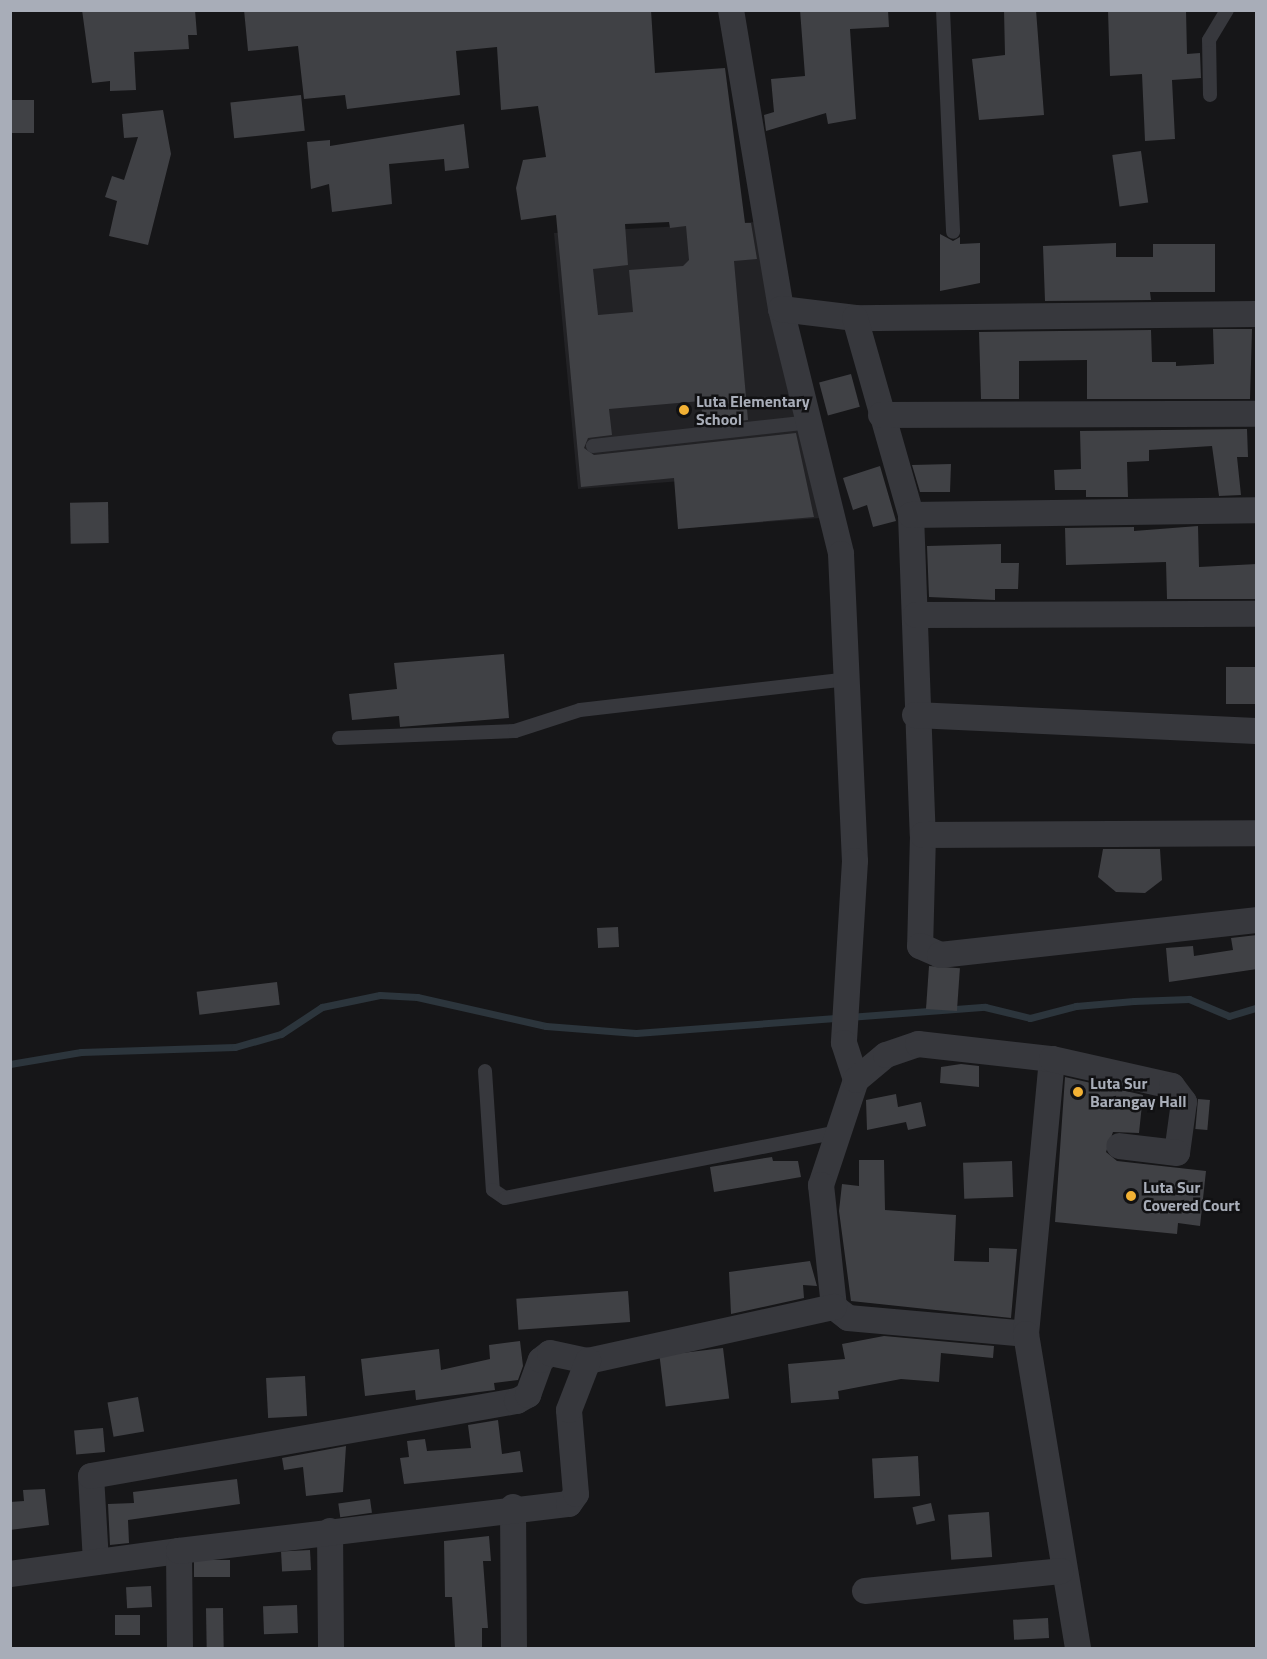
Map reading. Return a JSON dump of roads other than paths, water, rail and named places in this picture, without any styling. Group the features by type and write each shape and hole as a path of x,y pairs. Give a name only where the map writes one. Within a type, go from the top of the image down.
{"street":[{"path":"731,10 781,309 841,554 855,861 844,1043 856,1080"},
{"path":"781,309 855,318 1257,314"},
{"path":"855,318 911,515 916,615 915,715 923,835 920,946 940,955 1257,920"},
{"path":"881,415 1257,414"},
{"path":"911,515 1257,510"},
{"path":"916,615 1257,614"},
{"path":"915,715 1257,730"},
{"path":"923,835 1257,833"},
{"path":"1026,1334 848,1318 834,1307 821,1185 856,1080 886,1055 918,1044 1052,1059 1152,1080 1179,1092 1184,1102 1177,1154 1119,1146"},
{"path":"1052,1059 1026,1334 1061,1571 1078,1648"},
{"path":"96,1562 91,1476 517,1401 528,1395 541,1360 550,1353 588,1360 834,1307"},
{"path":"10,1574 513,1507 569,1504 576,1494 568,1410 588,1360"},
{"path":"513,1507 514,1648"},
{"path":"330,1532 331,1648"},
{"path":"180,1551 180,1648"},
{"path":"865,1591 1061,1571"}],"lane":[{"path":"943,10 953,232"},
{"path":"1210,95 1209,40 1227,10"},
{"path":"592,446 809,422"},
{"path":"339,738 515,731 580,710 847,679"},
{"path":"485,1071 493,1190 505,1198 838,1132"}],"waterway":[{"path":"10,1064 81,1052 235,1047 281,1034 322,1007 380,995 417,997 546,1026 636,1033 985,1007 1030,1018 1076,1006 1134,1001 1189,999 1229,1016 1256,1008"}],"place":[{"name":"Luta Elementary School","path":"684,410"},
{"name":"Luta Sur Barangay Hall","path":"1078,1092"},
{"name":"Luta Sur Covered Court","path":"1131,1196"}]}
